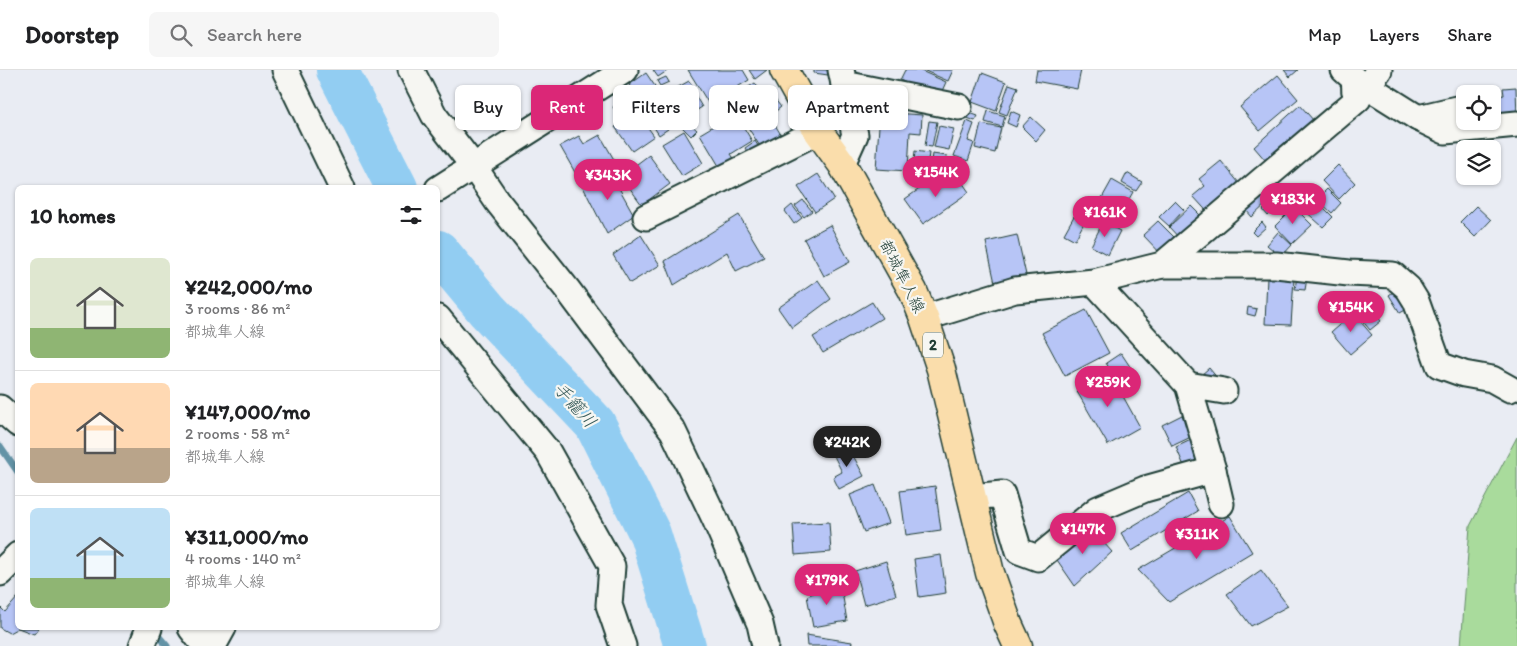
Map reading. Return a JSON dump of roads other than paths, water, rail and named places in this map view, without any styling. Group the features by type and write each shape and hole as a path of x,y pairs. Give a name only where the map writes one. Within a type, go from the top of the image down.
{"main road":[{"name":"都城隼人線","path":"784,70 818,131 842,164 913,291 924,318 941,369 990,573 1018,646"}],"street":[{"path":"285,70 341,185"},
{"path":"411,70 434,115 474,167 497,201 567,289 673,431 715,519 760,624 765,646"},
{"path":"441,187 625,70"},
{"path":"1354,84 1379,70"},
{"path":"842,164 855,136 843,77 959,107"},
{"path":"1354,84 1375,91 1418,118 1445,131 1517,124"},
{"path":"1162,265 1358,100 1354,84"},
{"path":"1418,118 1456,109"},
{"path":"646,217 818,131"},
{"path":"924,318 1015,290 1094,282 1162,265 1276,265 1349,273 1393,275 1408,288 1416,301 1439,365 1464,374 1492,379 1510,389"},
{"path":"1094,282 1188,385 1221,504"},
{"path":"440,320 548,452 612,566 610,605 623,646"},
{"path":"1188,385 1224,391"},
{"path":"0,408 15,421"},
{"path":"972,498 1002,494 1019,551 1038,558 1098,509 1145,489 1213,470"},
{"path":"0,573 15,558"},
{"path":"193,630 205,646"},
{"path":"213,646 222,630"}],"waterway":[{"name":"手籠川","path":"337,70 395,185"},
{"name":"手籠川","path":"440,253 487,310 595,424 650,534 685,646"},
{"path":"0,446 15,468"},
{"path":"154,631 167,646"}]}
